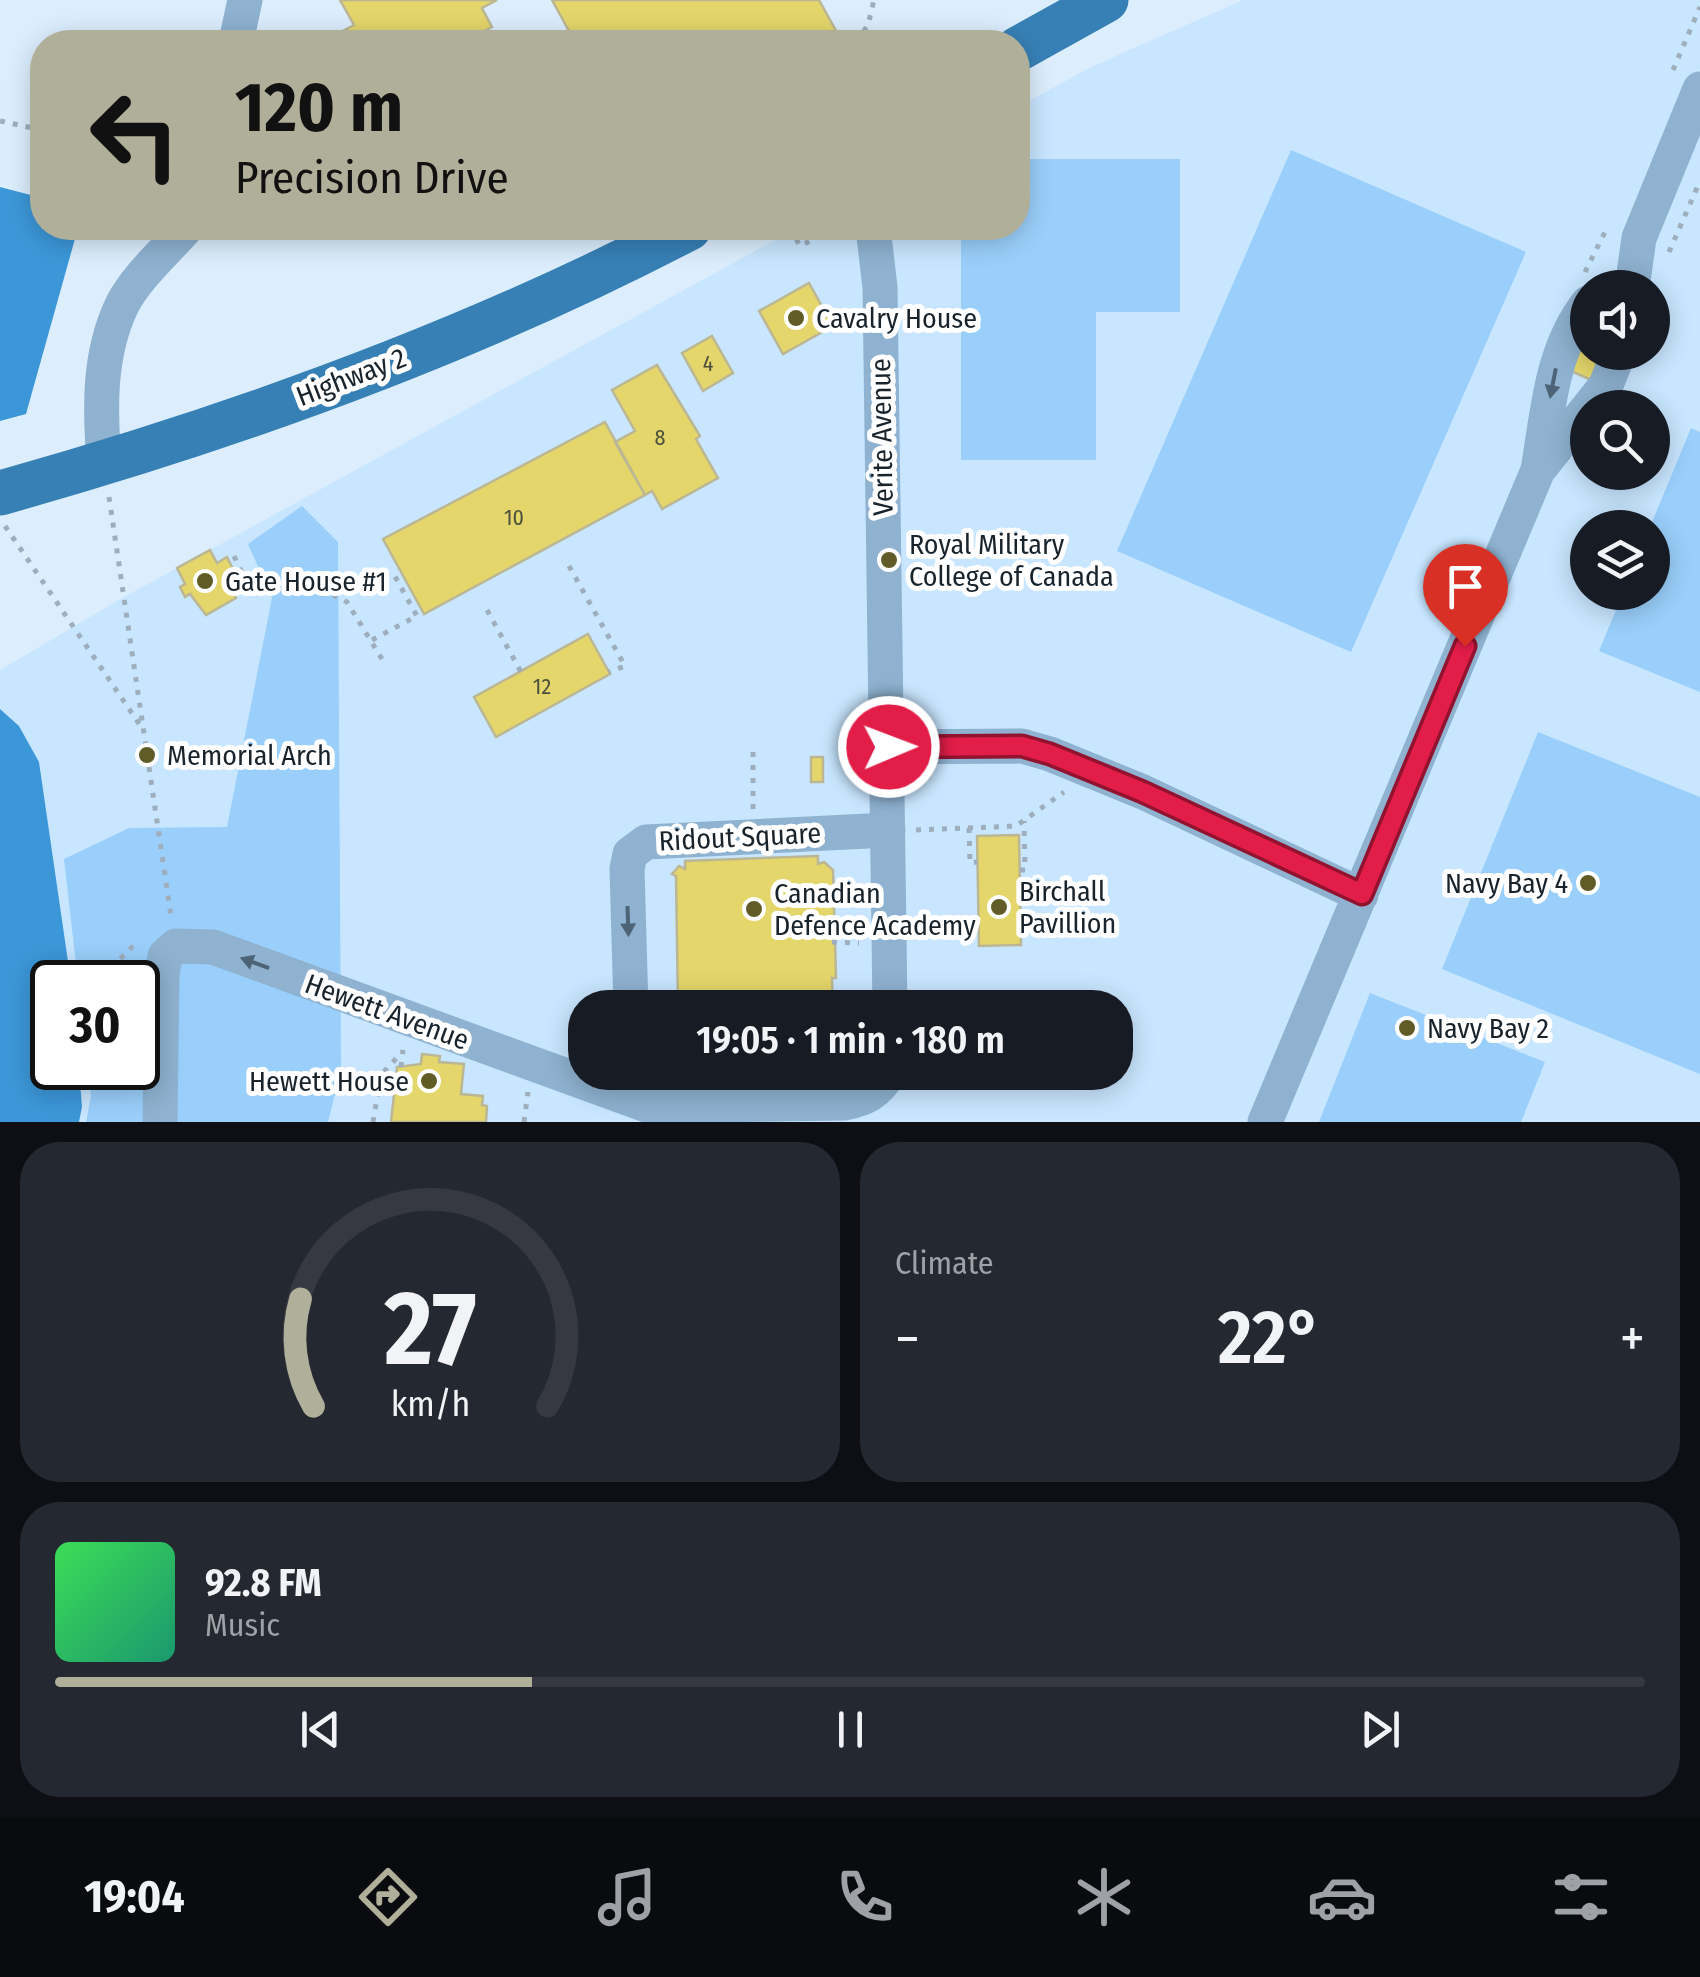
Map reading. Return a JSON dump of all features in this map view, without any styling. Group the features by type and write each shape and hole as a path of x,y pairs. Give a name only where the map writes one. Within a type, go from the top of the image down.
{"main road":[{"path":"1030,42 1106,0"},
{"name":"Highway 2","path":"1,508 104,464 319,392 497,318 663,240"}],"street":[{"path":"239,30 245,0"},
{"path":"1601,270 1700,89"},
{"path":"1623,232 1629,270"},
{"path":"104,464 100,398 110,339 124,302 176,240"},
{"name":"Verite Avenue","path":"874,240 880,287 889,747 900,823 891,990"},
{"path":"1265,1122 1538,470 1554,371 1570,328"},
{"path":"1538,470 1570,430"},
{"path":"889,747 1022,746 1094,771 1362,894"},
{"name":"Ridout Square","path":"630,990 627,869 630,854 646,842 900,823"},
{"path":"160,1122 162,975 165,956 176,946"},
{"name":"Hewett Avenue","path":"176,946 214,947 568,1078"},
{"name":"Hewett Avenue","path":"643,1090 684,1108 844,1103 864,1099 877,1090"}],"path":[{"path":"864,30 874,0"},
{"path":"0,122 30,128"},
{"path":"1601,270 1623,232"},
{"path":"104,464 176,946"},
{"path":"1,508 144,730"},
{"path":"234,556 246,583 254,587 333,595 347,602 385,664"},
{"path":"569,566 624,666 609,672"},
{"path":"372,640 417,616 394,573"},
{"path":"487,610 521,672"},
{"path":"900,823 913,830 1016,826 1094,771"},
{"path":"1020,870 1025,870 1024,820"},
{"path":"995,827 995,836"},
{"path":"969,828 970,863 977,862"},
{"path":"832,942 863,943"},
{"path":"373,1122 381,1075 403,1051"}],"shaded area":[{"name":"Royal Military College of Canada","path":"1243,0 1700,0 1700,1122 79,1122 81,1090 160,1090 160,960 68,960 39,763 19,726 0,709 0,670 124,597 775,240 1030,240 1030,100 1091,67"},
{"path":"1291,150 1526,252 1351,652 1117,551"},
{"path":"1030,159 1180,159 1180,312 1096,312 1096,460 961,460 961,240 1030,240"},
{"path":"0,187 30,195 30,240 75,240 26,414 0,421"},
{"path":"1691,428 1700,432 1700,692 1599,651 1616,610 1670,610 1670,510 1657,510 1665,490 1670,490 1670,479"},
{"path":"302,506 338,542 341,1070 328,1122 86,1122 90,1090 160,1090 160,960 75,960 64,859 129,828 227,827 272,598 248,544"},
{"path":"0,709 19,726 39,762 68,960 30,960 30,1090 81,1090 82,1107 79,1122 0,1122"},
{"name":"Navy Bay 4","path":"1538,732 1700,797 1700,1074 1442,969"},
{"name":"Navy Bay 2","path":"1370,993 1545,1062 1521,1122 1319,1122"}],"building":[{"path":"340,0 497,0 482,8 492,27 486,30 345,30 354,25"},
{"path":"552,0 819,0 836,30 568,30"},
{"name":"Cavalry House","path":"809,283 833,326 783,354 759,311"},
{"path":"712,336 733,373 703,391 682,353"},
{"path":"657,365 700,436 696,439 718,478 662,509 652,491 645,495 615,442 635,431 612,390"},
{"path":"1571,370 1601,370 1596,382"},
{"path":"605,422 645,495 424,614 383,539"},
{"name":"Gate House #1","path":"210,550 217,563 227,557 235,573 226,579 236,598 206,615 190,594 185,597 180,587 185,584 177,568"},
{"path":"588,634 610,674 496,737 474,697"},
{"path":"811,757 823,757 823,782 811,782"},
{"name":"Birchall Pavillion","path":"1019,835 1021,945 979,946 977,836"},
{"name":"Canadian Defence Academy","path":"818,856 818,864 824,862 833,870 836,978 832,978 832,990 678,990 676,876 672,874 679,866 685,869 685,861"},
{"name":"Hewett House","path":"422,1054 440,1056 439,1062 464,1064 461,1094 483,1096 486,1122 391,1122 397,1067 421,1064"}],"place":[{"name":"Cavalry House","path":"796,318"},
{"name":"Royal Military College of Canada","path":"889,560"},
{"name":"Gate House #1","path":"205,581"},
{"name":"Memorial Arch","path":"147,755"},
{"name":"Navy Bay 4","path":"1588,883"},
{"name":"Birchall Pavillion","path":"999,907"},
{"name":"Canadian Defence Academy","path":"754,909"},
{"name":"Navy Bay 2","path":"1407,1028"},
{"name":"Hewett House","path":"429,1081"}],"route":[{"path":"889,747 1022,746 1050,754 1143,792 1362,894 1465,646"}]}
